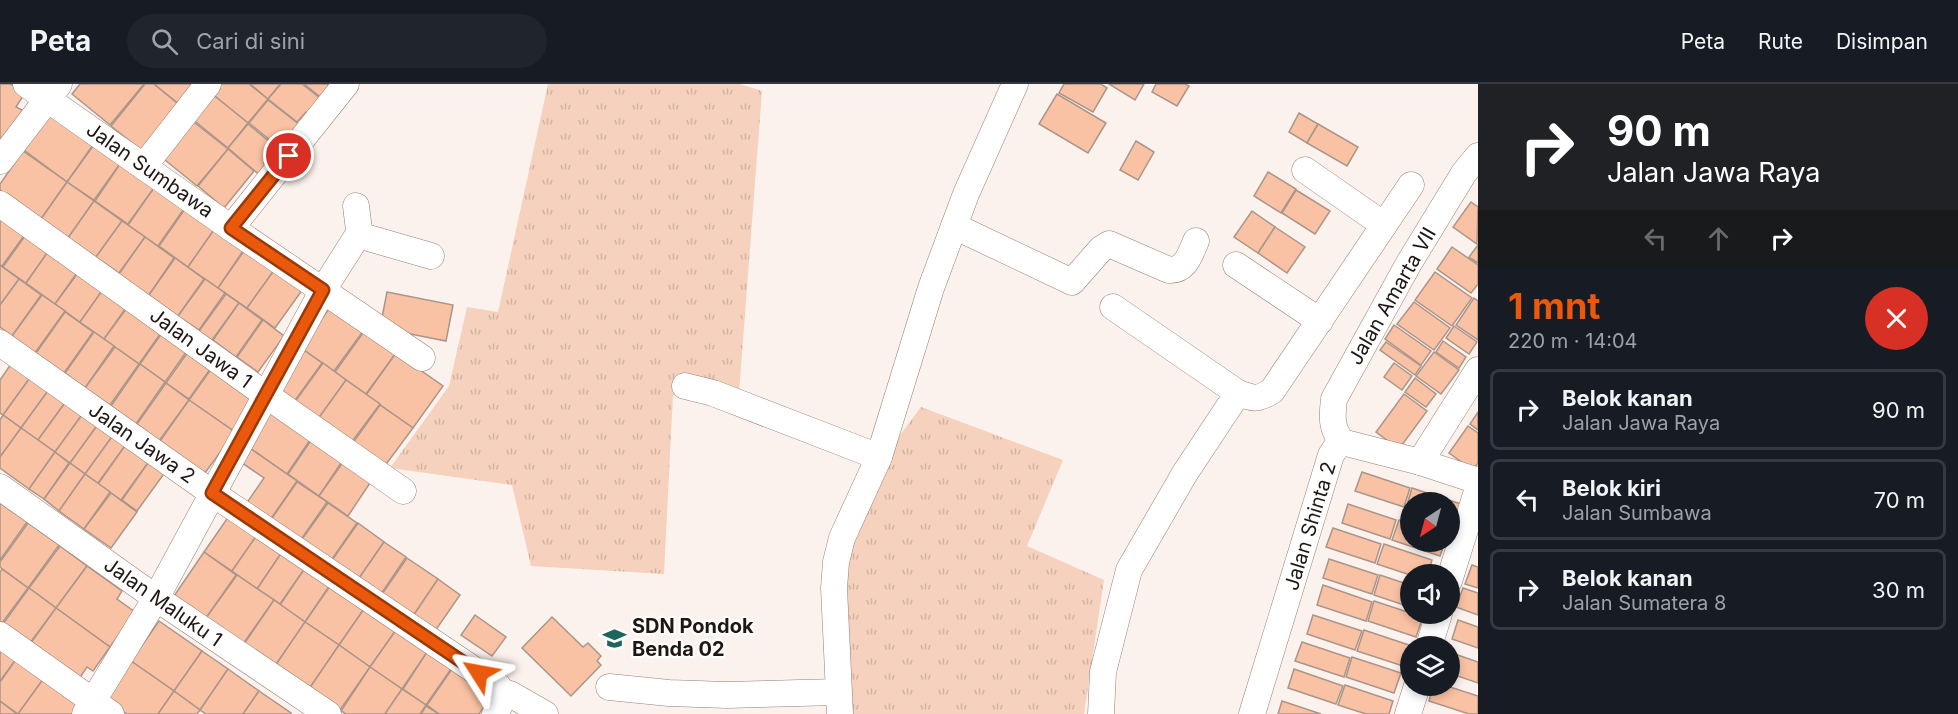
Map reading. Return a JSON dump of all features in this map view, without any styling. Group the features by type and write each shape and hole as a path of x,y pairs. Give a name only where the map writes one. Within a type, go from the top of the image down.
{"street":[{"name":"Jalan Sumbawa","path":"26,84 53,91 144,166 422,358"},
{"path":"144,166 208,84"},
{"path":"231,228 346,84"},
{"path":"609,687 669,693 839,703 834,588 836,562 842,538 879,458 931,288 966,194 1015,84"},
{"path":"0,161 53,91"},
{"name":"Jalan Amarta VII","path":"1342,442 1332,421 1334,399 1409,262 1464,173 1478,156"},
{"path":"1305,170 1384,225"},
{"path":"1113,307 1238,393 1253,399 1262,397 1272,391 1411,185"},
{"name":"Jalan Jawa 1","path":"0,204 403,491"},
{"path":"0,635 96,710 323,290 358,235 356,206"},
{"path":"954,226 1072,282 1101,249 1109,244 1169,270 1176,270 1183,267 1196,241"},
{"path":"358,235 431,256"},
{"path":"1236,265 1320,321"},
{"name":"Jalan Jawa 2","path":"0,343 212,493 498,686 498,703"},
{"path":"1420,462 1478,370"},
{"path":"685,386 714,393 879,458"},
{"path":"1101,714 1103,672 1129,570 1185,473 1238,393"},
{"name":"Jalan Shinta 2","path":"1252,714 1331,455 1337,446 1342,442 1420,462 1478,481"},
{"name":"Jalan Maluku 1","path":"0,487 156,598 328,714"},
{"path":"1455,564 1478,488"},
{"name":"Jalan Jawa 2","path":"498,703 510,694 545,714"},
{"path":"1408,714 1414,696"}],"green space":[{"path":"548,84 740,84 762,91 738,406 673,395 664,574 531,566 512,485 390,468 449,386 467,307 498,312"},
{"path":"921,407 1063,460 1027,546 1104,580 1084,714 851,714 831,560 872,472"}],"building":[{"path":"0,84 11,84 25,93 16,107 24,111 4,142 0,139"},
{"path":"80,84 144,84 110,125 72,94"},
{"path":"145,84 154,84 183,108 146,154 111,126"},
{"path":"154,84 203,84 184,108"},
{"path":"218,84 249,84 268,99 248,123 211,93"},
{"path":"250,84 280,84 268,99"},
{"path":"281,84 302,84 325,102 312,117 306,112 297,122 268,99"},
{"path":"304,84 329,84 333,89 324,100"},
{"path":"1064,84 1101,84 1107,88 1093,112 1059,93"},
{"path":"1109,84 1144,84 1135,100"},
{"path":"1156,84 1189,86 1177,106 1152,92"},
{"path":"211,93 248,123 228,148 191,118"},
{"path":"1057,94 1106,123 1088,153 1039,124"},
{"path":"268,100 305,129 282,150 249,123"},
{"path":"52,111 95,142 67,182 24,150"},
{"path":"1299,113 1318,124 1307,143 1289,132"},
{"path":"190,119 228,149 197,186 160,156"},
{"path":"248,124 282,152 276,160 270,155 264,163 270,167 262,177 228,148"},
{"path":"1318,124 1358,147 1347,166 1307,143"},
{"path":"1136,141 1154,152 1138,180 1120,170"},
{"path":"96,142 122,161 94,200 67,182"},
{"path":"228,149 254,171 224,208 198,186"},
{"path":"23,151 67,182 41,219 0,190 0,184"},
{"path":"122,161 156,185 128,224 95,201"},
{"path":"1268,172 1296,189 1281,213 1254,196"},
{"path":"67,182 94,201 68,238 41,219"},
{"path":"156,185 186,206 158,246 128,225"},
{"path":"1296,190 1330,211 1315,234 1282,213"},
{"path":"94,201 122,221 96,257 68,238"},
{"path":"1471,202 1478,207 1477,244 1453,227"},
{"path":"187,206 216,227 188,267 159,246"},
{"path":"1252,211 1275,227 1258,253 1234,237"},
{"path":"0,214 26,233 2,266 0,265"},
{"path":"122,221 145,237 119,273 96,257"},
{"path":"216,227 245,248 218,288 188,267"},
{"path":"1275,227 1305,247 1287,273 1258,253"},
{"path":"27,233 50,249 26,283 3,267"},
{"path":"145,237 174,258 149,295 119,274"},
{"path":"1478,245 1478,263 1469,257"},
{"path":"1452,247 1478,265 1478,284 1471,293 1437,269"},
{"path":"246,248 275,269 247,308 218,288"},
{"path":"50,249 79,270 55,304 26,283"},
{"path":"175,258 204,279 178,316 149,295"},
{"path":"0,265 19,279 0,305"},
{"path":"275,269 303,289 275,328 247,308"},
{"path":"80,270 104,288 80,322 55,304"},
{"path":"1435,272 1472,298 1452,326 1415,300"},
{"path":"19,279 41,295 12,336 0,327 0,305"},
{"path":"205,279 225,293 199,330 178,316"},
{"path":"104,288 128,305 104,339 80,322"},
{"path":"387,292 453,305 446,341 380,328"},
{"path":"226,294 239,303 212,340 199,331"},
{"path":"42,295 65,311 35,353 12,336"},
{"path":"1474,298 1478,301 1478,340 1456,325"},
{"path":"1414,302 1450,328 1434,350 1397,324"},
{"path":"239,303 262,320 236,357 213,340"},
{"path":"129,305 163,330 139,364 104,339"},
{"path":"331,306 364,330 334,371 301,348"},
{"path":"65,312 93,332 64,373 36,353"},
{"path":"263,320 284,336 258,372 237,357"},
{"path":"1394,325 1431,351 1421,365 1385,339"},
{"path":"1454,326 1477,342 1469,354 1446,338"},
{"path":"164,330 189,348 165,382 140,364"},
{"path":"365,330 396,353 366,394 335,372"},
{"path":"94,332 114,346 85,388 65,373"},
{"path":"1443,341 1466,357 1459,368 1436,352"},
{"path":"1386,342 1421,366 1415,375 1380,350"},
{"path":"115,347 139,364 110,405 85,388"},
{"path":"301,348 322,363 294,402 273,387"},
{"path":"190,349 213,365 189,399 166,383"},
{"path":"1434,352 1459,370 1441,394 1416,376"},
{"path":"396,353 443,386 413,428 366,395"},
{"path":"13,361 32,375 3,415 0,413 0,380"},
{"path":"323,363 346,380 318,419 294,403"},
{"path":"1394,363 1412,376 1402,390 1384,377"},
{"path":"140,364 165,382 136,424 111,406"},
{"path":"214,365 259,398 235,432 189,400"},
{"path":"32,375 50,388 21,428 3,415"},
{"path":"1415,378 1436,394 1426,407 1405,392"},
{"path":"346,380 380,404 351,443 318,419"},
{"path":"166,383 189,400 159,441 137,424"},
{"path":"50,388 67,400 38,440 21,428"},
{"path":"1404,394 1427,411 1399,449 1376,432"},
{"path":"67,400 84,412 55,452 38,440"},
{"path":"189,400 235,432 205,473 160,441"},
{"path":"271,405 310,440 287,474 244,444"},
{"path":"380,405 413,428 384,467 352,444"},
{"path":"84,412 99,423 70,463 55,452"},
{"path":"1478,412 1478,430 1470,424"},
{"path":"3,415 21,428 0,457 0,420"},
{"path":"99,423 114,434 85,474 70,463"},
{"path":"1468,426 1478,433 1478,463 1473,470 1449,453"},
{"path":"21,428 55,452 29,489 0,468 0,457"},
{"path":"114,434 127,443 98,483 85,474"},
{"path":"314,436 345,457 319,496 288,474"},
{"path":"127,443 150,460 121,500 98,484"},
{"path":"244,444 297,481 270,520 246,504 264,478 235,458"},
{"path":"55,452 69,463 44,499 29,489"},
{"path":"346,458 374,477 348,516 319,496"},
{"path":"150,460 166,471 137,511 122,500"},
{"path":"70,463 85,474 59,511 44,499"},
{"path":"1362,472 1410,488 1409,492 1400,492 1400,506 1355,491"},
{"path":"85,474 110,492 84,529 59,511"},
{"path":"297,482 327,502 300,541 270,521"},
{"path":"1412,488 1424,492 1411,492"},
{"path":"111,493 137,512 111,548 84,529"},
{"path":"0,503 27,522 0,560"},
{"path":"328,503 357,523 330,562 300,542"},
{"path":"1348,504 1396,520 1390,539 1342,523"},
{"path":"229,516 257,535 232,571 204,552"},
{"path":"1399,520 1400,520 1400,543 1392,540"},
{"path":"28,523 59,545 28,588 0,567 0,562"},
{"path":"358,523 384,542 357,581 330,563"},
{"path":"1333,528 1381,544 1375,563 1326,547"},
{"path":"257,535 282,552 257,589 232,571"},
{"path":"384,542 406,557 379,597 357,581"},
{"path":"1384,544 1400,549 1400,552 1408,552 1432,560 1431,564 1400,564 1400,572 1377,564"},
{"path":"60,546 87,566 56,608 29,588"},
{"path":"204,552 236,575 206,618 174,596"},
{"path":"282,552 305,568 280,604 257,589"},
{"path":"1428,552 1441,552 1440,556"},
{"path":"407,558 438,579 411,619 380,597"},
{"path":"1329,559 1378,575 1372,594 1323,578"},
{"path":"1472,565 1478,567 1478,588 1465,584"},
{"path":"87,566 122,591 117,599 135,612 110,647 56,608"},
{"path":"305,568 330,585 305,622 280,605"},
{"path":"2,569 28,588 2,623 0,622 0,572"},
{"path":"237,575 274,600 243,644 206,618"},
{"path":"1380,575 1400,582 1400,604 1374,595"},
{"path":"438,579 460,595 433,634 411,619"},
{"path":"1323,585 1372,602 1366,621 1317,605"},
{"path":"330,586 364,609 339,645 305,622"},
{"path":"29,588 56,608 30,643 3,624"},
{"path":"1463,588 1478,593 1478,615 1460,608"},
{"path":"274,600 305,622 275,666 244,644"},
{"path":"1374,601 1400,609 1400,624 1421,624 1416,636 1413,636 1368,621"},
{"path":"56,608 110,647 93,671 87,667 79,679 30,644"},
{"path":"364,609 396,630 370,667 339,645"},
{"path":"475,615 506,637 492,656 461,635"},
{"path":"1313,615 1362,631 1355,650 1307,634"},
{"path":"552,617 583,647 588,643 601,656 597,661 601,665 571,696 522,648"},
{"path":"159,621 202,651 174,691 131,661"},
{"path":"1460,621 1478,627 1478,648 1460,642 1460,636 1453,636"},
{"path":"305,622 339,645 309,689 275,666"},
{"path":"396,630 427,652 402,689 370,667"},
{"path":"1364,630 1400,642 1400,665 1357,651"},
{"path":"1302,642 1350,658 1344,677 1295,661"},
{"path":"339,645 370,667 340,710 309,689"},
{"path":"0,646 17,658 0,681"},
{"path":"202,651 228,669 200,710 174,691"},
{"path":"427,652 451,669 426,705 403,689"},
{"path":"1460,656 1478,662 1478,683 1460,677"},
{"path":"1352,657 1400,673 1394,693 1346,677"},
{"path":"17,658 44,678 18,714 0,701 0,682"},
{"path":"131,661 174,691 158,714 127,714 105,699"},
{"path":"370,667 402,689 385,714 346,714 341,711"},
{"path":"228,669 259,691 243,714 206,714 200,710"},
{"path":"452,669 492,696 479,714 439,714 427,705"},
{"path":"1294,669 1343,686 1336,704 1288,688"},
{"path":"44,678 81,705 75,714 18,714"},
{"path":"1345,685 1393,701 1389,714 1366,714 1338,705"},
{"path":"402,689 426,705 420,714 385,714"},
{"path":"1460,690 1478,696 1478,714 1469,714 1429,701 1430,696 1460,696"},
{"path":"174,691 200,710 197,714 158,714"},
{"path":"259,691 291,713 291,714 243,714"},
{"path":"0,701 17,714 0,714"},
{"path":"1282,701 1321,714 1278,714"},
{"path":"426,706 439,714 421,714"}],"place":[{"name":"SDN Pondok Benda 02","path":"614,638"}],"route":[{"path":"289,156 231,228 323,290 212,493 479,673"}]}
